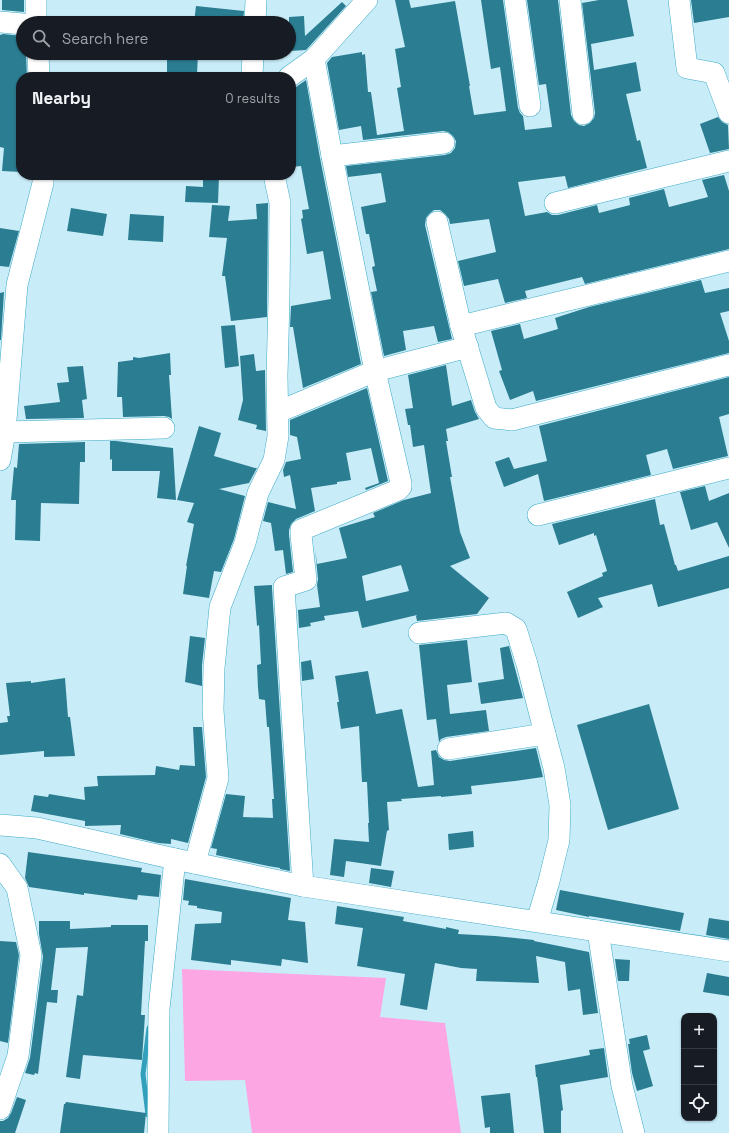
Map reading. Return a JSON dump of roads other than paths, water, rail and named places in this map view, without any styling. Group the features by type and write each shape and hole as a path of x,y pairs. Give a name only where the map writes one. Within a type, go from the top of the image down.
{"street":[{"path":"36,0 36,16"},
{"path":"255,16 256,0"},
{"path":"296,72 314,59 367,0"},
{"path":"515,0 530,106"},
{"path":"570,0 583,114"},
{"path":"679,0 687,68 714,73 729,113"},
{"path":"0,22 16,23"},
{"path":"303,886 284,587 306,580 301,535 302,530 401,488 375,372 314,59"},
{"path":"39,60 40,72"},
{"path":"252,72 253,60"},
{"path":"332,156 444,143"},
{"path":"555,203 729,161"},
{"path":"0,460 5,432 8,285 43,180"},
{"path":"195,863 218,778 213,710 214,675 220,607 245,543 258,493 274,460 278,436 276,376 280,204 275,180"},
{"path":"437,222 461,326 486,408 494,418 512,420 729,365"},
{"path":"461,326 729,261"},
{"path":"278,412 375,372 468,347"},
{"path":"5,432 164,428"},
{"path":"538,515 729,468"},
{"path":"419,633 506,623 516,629 527,664 554,768 560,805 558,840 550,881 537,922"},
{"path":"448,749 545,734"},
{"path":"0,825 37,828 303,886 729,951"},
{"path":"158,1133 158,1009 175,859"},
{"path":"0,864 17,888 31,955 18,1056 0,1109"},
{"path":"598,931 622,1086 634,1133"}],"waterway":[{"path":"148,1115 143,1074 149,1028"}]}
